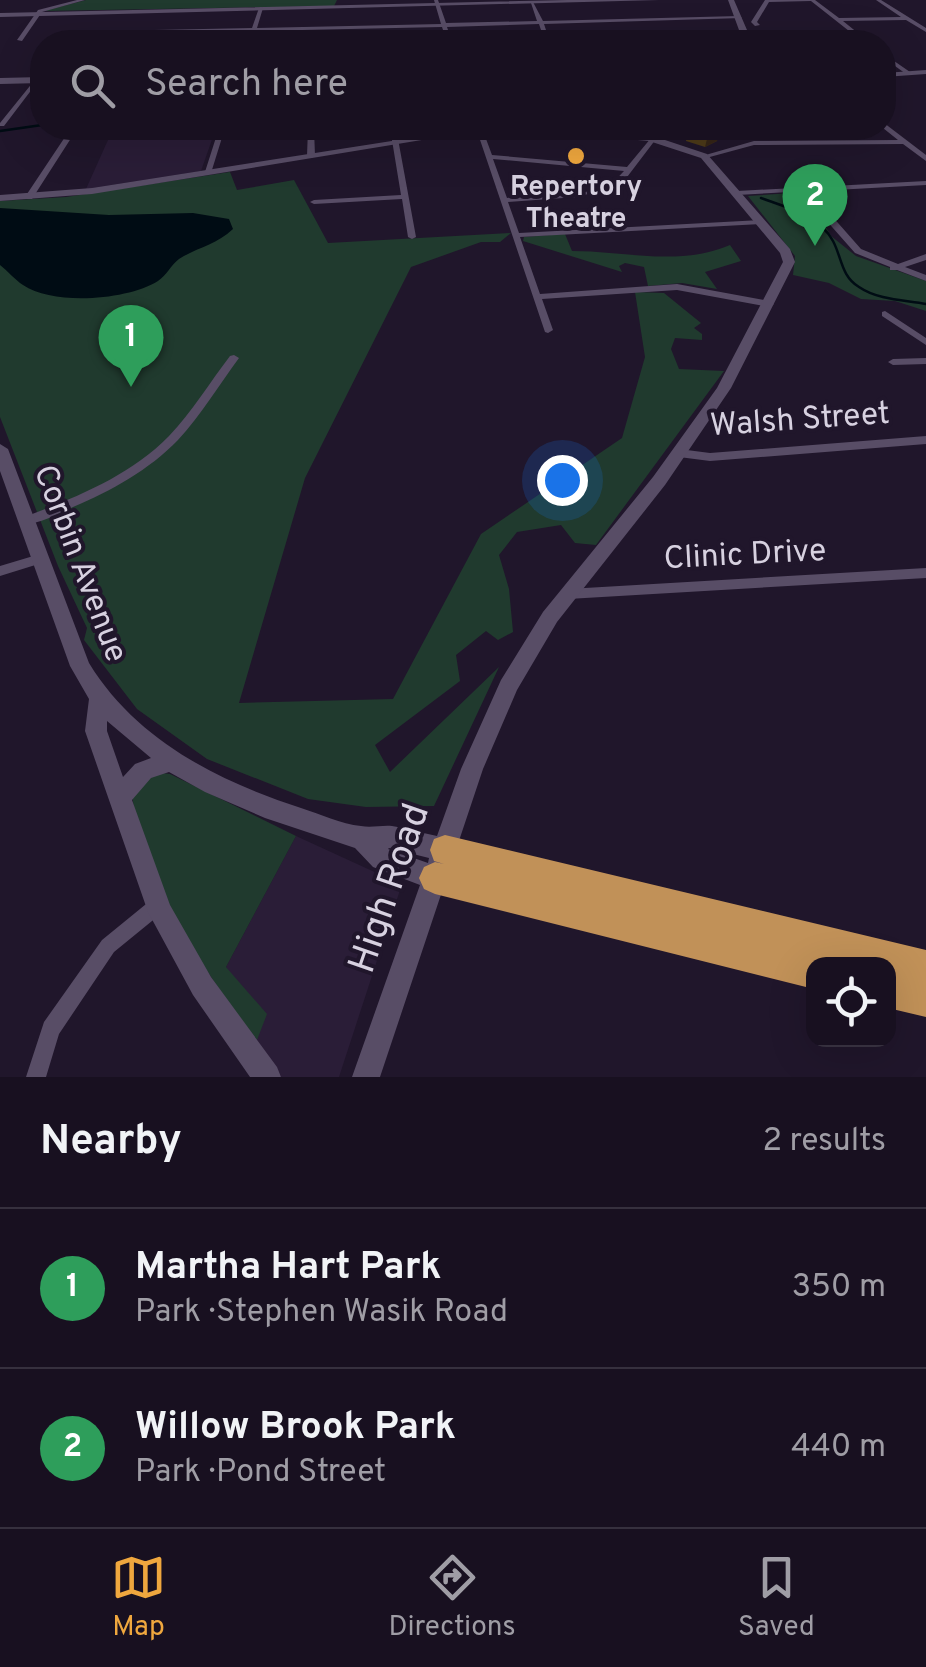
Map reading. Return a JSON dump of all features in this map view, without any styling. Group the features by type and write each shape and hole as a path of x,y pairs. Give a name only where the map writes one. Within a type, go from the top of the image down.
{"highway":[{"path":"440,864 926,967"},
{"path":"440,864 806,970"},
{"path":"896,993 926,1000"}],"main road":[{"path":"0,15 337,3 656,0"},
{"path":"731,0 742,30"},
{"path":"896,74 926,72"},
{"path":"908,74 926,88"},
{"path":"0,81 30,79"},
{"path":"0,198 206,173 413,140"},
{"path":"656,140 706,156 761,222"},
{"name":"High Road","path":"366,1077 489,726 524,657 568,594 679,453 732,375 769,304 789,258 761,222"},
{"name":"Corbin Avenue","path":"0,449 5,475 77,658 99,698 126,726 171,761 213,785 261,806 362,838 381,859 440,864"},
{"path":"99,698 96,732 157,906 192,971 259,1070"},
{"path":"118,799 143,771 171,761"}],"street":[{"path":"20,40 37,14 83,0"},
{"path":"758,24 754,22 767,1 812,0 851,30"},
{"path":"878,0 926,30"},
{"path":"437,2 446,30"},
{"path":"533,2 543,30"},
{"path":"262,8 254,30 739,18"},
{"path":"838,20 907,18"},
{"path":"896,66 908,74"},
{"path":"2,125 30,91"},
{"path":"0,110 14,110"},
{"path":"896,134 926,159"},
{"path":"29,196 66,140"},
{"path":"206,173 218,140"},
{"path":"310,156 311,140"},
{"path":"395,140 412,237"},
{"path":"486,140 548,330"},
{"path":"505,200 579,196 618,183 652,140"},
{"path":"706,156 754,143 906,142"},
{"path":"490,157 629,169"},
{"path":"737,193 926,183"},
{"path":"792,190 828,217 858,251 926,278"},
{"path":"314,202 405,197"},
{"path":"518,235 761,222"},
{"path":"894,268 926,257"},
{"path":"538,297 678,287 769,304"},
{"path":"885,314 926,342"},
{"path":"26,521 89,498 135,470 172,438 234,358"},
{"path":"892,362 926,361"},
{"name":"Walsh Street","path":"679,453 710,456 926,440"},
{"path":"0,571 40,559"},
{"name":"Clinic Drive","path":"568,594 926,573"},
{"path":"36,1077 51,1029 108,946 157,906"}],"shaded area":[{"path":"108,140 212,140 201,171 86,189"},
{"path":"0,208 109,215 193,213 229,219 233,229 179,259 161,279 145,287 110,296 71,298 36,292 0,265"},
{"path":"296,836 392,880 400,890 339,1077 281,1077 257,1040 226,967"}],"green space":[{"path":"86,0 337,0 334,6 44,11"},
{"path":"230,172 237,190 294,180 328,243 511,233 500,242 481,242 411,267 305,478 239,703 393,699 481,534 622,438 645,357 635,292 664,293 701,323 694,328 702,334 702,340 675,338 671,349 679,369 724,371 596,545 575,543 561,525 517,532 499,555 509,589 513,632 498,640 486,631 456,655 460,681 375,745 390,772 499,667 434,806 366,807 308,799 207,759 137,709 84,640 87,628 58,566 0,417 0,201 66,197"},
{"path":"792,193 820,216 831,236 856,256 926,281 926,311 895,301 861,299 829,283 793,275 795,256 748,196"},
{"path":"565,234 572,251 672,257 711,252 730,245 741,261 705,272 717,289 682,283 648,286 644,267 625,263 619,266 622,272 523,241 524,237"},
{"path":"155,772 170,774 296,836 226,967 267,1014 257,1040 197,955 147,856 132,791"}],"waterway":[{"path":"0,131 30,127"},
{"path":"761,198 801,213 820,225 833,241 849,278 859,287 883,297 926,304"}],"place":[{"name":"Repertory Theatre","path":"576,156"},
{"name":"Willow Brook Park","path":"815,246"},
{"name":"Martha Hart Park","path":"131,387"}]}
